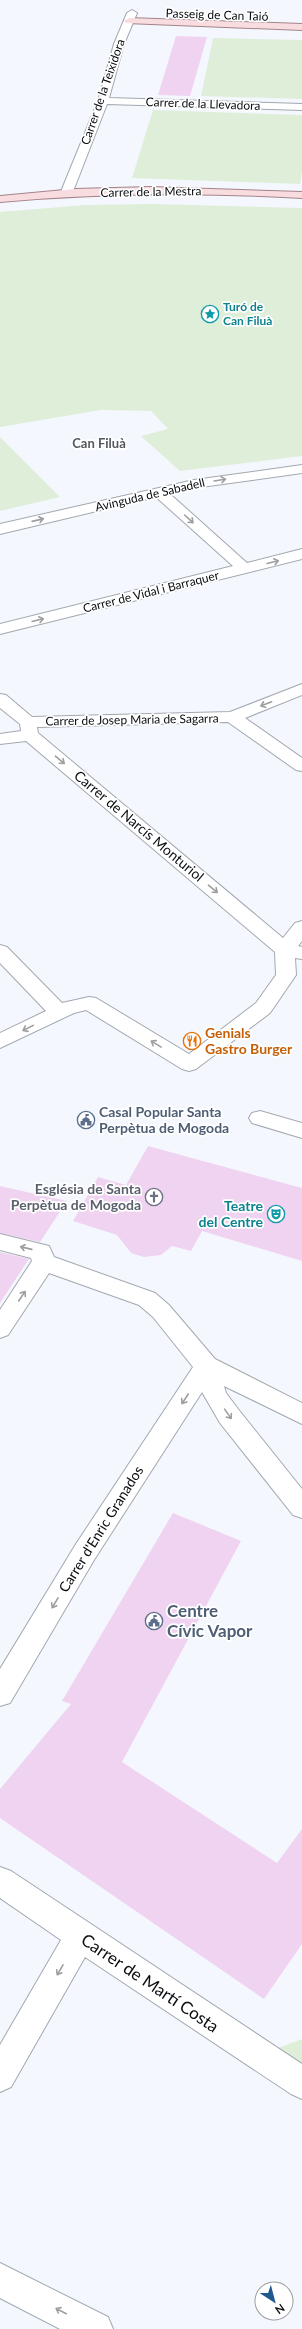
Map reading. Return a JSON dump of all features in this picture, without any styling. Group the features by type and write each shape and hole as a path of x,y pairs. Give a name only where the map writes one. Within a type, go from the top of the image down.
{"main road":[{"name":"Passeig de Can Taió","path":"130,17 302,19"},
{"name":"Passeig de Can Taió","path":"130,17 149,22 302,25"},
{"name":"Carrer de la Mestra","path":"0,199 66,194 188,190 302,195"}],"street":[{"name":"Carrer de la Teixidora","path":"66,194 103,101 119,44 130,17"},
{"name":"Carrer de la Llevadora","path":"103,101 302,107"},
{"name":"Avinguda de Sabadell","path":"0,529 209,482 302,469"},
{"path":"160,493 245,569"},
{"name":"Carrer de Vidal i Barraquer","path":"0,630 302,554"},
{"name":"Carrer de Josep Maria de Sagarra","path":"0,739 29,729 232,717 302,688"},
{"name":"Carrer de Narcís Monturiol","path":"0,699 29,729 294,952"},
{"path":"232,717 302,766"},
{"path":"0,1041 60,1012 89,1003 189,1064 218,1044 263,1008 286,975 302,927"},
{"path":"0,951 60,1012"},
{"path":"260,1118 302,1131"},
{"path":"0,1242 41,1252 44,1262 0,1329"},
{"path":"44,1262 147,1299 161,1310 206,1366 215,1396 229,1416 302,1508"},
{"path":"206,1366 302,1414"},
{"name":"Carrer d'Enric Granados","path":"0,1694 85,1552 206,1366"},
{"name":"Carrer de Martí Costa","path":"0,1880 80,1936 302,2083"},
{"path":"0,2076 80,1936"},
{"path":"0,2280 96,2329"}],"green space":[{"path":"213,38 302,40 302,99 201,96"},
{"path":"153,110 302,115 302,171 300,184 132,178"},
{"path":"152,204 302,208 302,456 180,471 141,436 168,429 151,411 101,410 0,427 0,212 85,205"},
{"path":"0,437 60,497 0,511"},
{"path":"302,2039 302,2069 273,2050"}],"building":[{"path":"176,36 207,37 190,96 158,95"},
{"name":"Església de Santa Perpètua de Mogoda","path":"148,1146 302,1188 302,1261 202,1231 191,1251 172,1246 161,1255 144,1257 131,1253 117,1235 73,1221 98,1177 126,1185"},
{"path":"0,1186 67,1201 40,1242 0,1233"},
{"path":"0,1252 29,1259 0,1303"},
{"path":"173,1513 241,1541 122,1762 277,1863 302,1829 302,1944 264,1999 0,1818 0,1789 71,1704 62,1701"}],"place":[{"name":"Turó de Can Filuà","path":"210,314"},
{"name":"Genials Gastro Burger","path":"192,1041"},
{"name":"Casal Popular Santa Perpètua de Mogoda","path":"86,1120"},
{"name":"Església de Santa Perpètua de Mogoda","path":"154,1197"},
{"name":"Teatre del Centre","path":"276,1214"},
{"name":"Centre Cívic Vapor","path":"154,1621"}],"district":[{"name":"Can Filuà","path":"99,443"}]}
